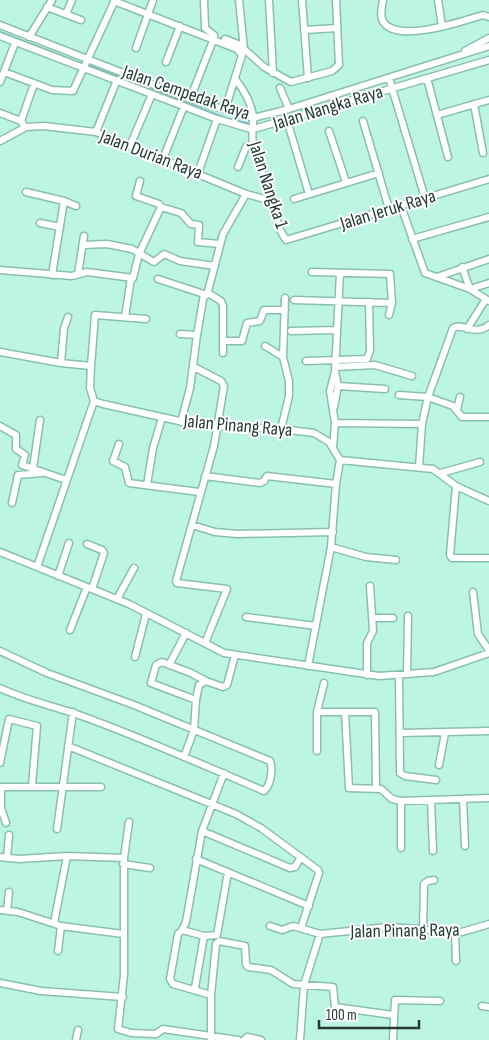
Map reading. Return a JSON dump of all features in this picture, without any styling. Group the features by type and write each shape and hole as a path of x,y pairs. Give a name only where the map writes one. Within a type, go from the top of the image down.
{"street":[{"path":"30,38 52,0"},
{"path":"66,14 72,0"},
{"path":"4,72 52,90 70,92 75,89 114,0 214,38 237,49 242,55 236,80 225,110"},
{"path":"136,48 153,0"},
{"path":"204,0 205,28 210,33 243,46 252,58 273,73 291,82 332,70 339,65 336,0"},
{"path":"239,0 243,46"},
{"path":"269,0 273,73"},
{"path":"302,0 308,78"},
{"path":"383,0 382,17 385,24 404,31 442,26 488,15"},
{"path":"438,0 442,26"},
{"path":"48,7 81,20"},
{"name":"Jalan Cempedak Raya","path":"0,25 30,38 225,110 253,118 289,109 489,46"},
{"path":"166,62 180,26"},
{"path":"304,30 337,28"},
{"name":"Jalan Nangka Raya","path":"0,36 217,119 251,129 489,60"},
{"path":"191,97 214,38"},
{"path":"458,56 489,38"},
{"path":"0,82 15,42"},
{"path":"389,78 425,198"},
{"path":"427,78 448,157"},
{"path":"96,132 117,80"},
{"path":"236,80 247,98 253,118"},
{"path":"21,121 34,84"},
{"path":"280,88 289,109"},
{"path":"130,146 152,94"},
{"path":"437,115 489,100"},
{"path":"474,104 483,153"},
{"path":"163,159 184,106"},
{"path":"0,113 21,121 26,127"},
{"name":"Jalan Nangka 1","path":"253,118 251,129 253,144 280,230 286,240"},
{"path":"198,173 217,119"},
{"path":"287,120 309,194"},
{"path":"363,121 389,209"},
{"name":"Jalan Durian Raya","path":"0,141 26,127 44,126 96,132 246,194 272,201"},
{"path":"329,131 346,182"},
{"path":"238,168 246,147 253,144"},
{"path":"294,198 379,173"},
{"name":"Jalan Jeruk Raya","path":"286,240 489,179"},
{"path":"140,181 136,196 159,204 161,208 182,213 191,224 198,225 198,242 220,244"},
{"path":"26,192 64,201 76,206"},
{"path":"180,422 194,366 197,335 206,294 220,244 246,194"},
{"path":"52,275 64,201"},
{"path":"401,206 425,273 470,289 487,300 467,329"},
{"path":"125,317 132,278 139,254 161,208"},
{"path":"412,239 489,217"},
{"path":"40,223 60,227"},
{"path":"78,274 84,236"},
{"path":"83,245 120,246 132,249 154,262 164,254 180,261 215,266"},
{"path":"437,277 489,259"},
{"path":"462,267 470,289"},
{"path":"0,270 72,276 87,272 132,278"},
{"path":"312,272 390,274 392,303 389,315"},
{"path":"333,448 335,423 330,391 335,367 340,273"},
{"path":"158,279 206,294 221,301 224,306 223,353"},
{"path":"470,289 489,283"},
{"path":"281,429 289,381 283,357 285,298"},
{"path":"294,300 392,303"},
{"path":"335,367 364,361 369,356 369,302"},
{"path":"223,341 242,341 247,323 260,321 264,310 284,310"},
{"path":"37,567 94,401 90,388 95,314 146,319"},
{"path":"61,363 64,328 68,317"},
{"path":"419,467 422,424 428,397 444,350 456,326 481,330 489,325"},
{"path":"291,331 338,330"},
{"path":"180,334 197,335"},
{"path":"265,346 283,357"},
{"path":"0,352 61,363 91,366"},
{"path":"306,361 335,367 372,365 412,376"},
{"path":"194,366 223,384 215,427 214,446 206,476 199,492 176,582 227,589 205,643"},
{"path":"334,407 338,386 335,367"},
{"path":"338,386 384,389"},
{"path":"399,395 428,397 457,408 462,417 489,417"},
{"path":"457,408 460,397"},
{"name":"Jalan Pinang Raya","path":"94,401 180,422 215,427 281,429 314,433 325,438 340,460"},
{"path":"147,485 153,448 162,418"},
{"path":"33,468 40,420"},
{"path":"335,423 422,424"},
{"path":"0,426 15,434 16,449 25,454 22,464 66,480"},
{"path":"119,444 113,461 125,467 128,483 199,492"},
{"path":"308,666 331,547 336,484 340,460 433,469 441,473 456,486 489,500"},
{"path":"441,473 480,462"},
{"path":"12,503 18,475 46,473"},
{"path":"206,476 260,483 267,476 336,484"},
{"path":"456,486 451,557 489,558"},
{"path":"192,525 215,532 245,534 305,533 317,530 333,532"},
{"path":"58,576 69,544"},
{"path":"70,630 104,554 102,550 87,544"},
{"path":"331,547 366,556 396,560"},
{"path":"0,552 118,599 224,653 368,675 434,672 489,651 478,634 473,592"},
{"path":"118,599 134,568"},
{"path":"368,675 367,643 373,631 370,586"},
{"path":"135,657 146,614"},
{"path":"407,674 408,616"},
{"path":"246,617 316,626"},
{"path":"373,618 393,618"},
{"path":"169,664 186,633"},
{"path":"0,651 47,673 270,761 272,766 269,784 264,791 73,712 25,699 0,688"},
{"path":"196,700 150,682 158,662 169,664 223,687 227,685 235,656"},
{"path":"399,675 400,773 404,776 436,780"},
{"path":"184,757 194,730 199,685 206,681"},
{"path":"317,751 317,712 324,684"},
{"path":"57,829 73,712"},
{"path":"317,712 376,712 376,788"},
{"path":"345,712 348,786 352,789 376,788 385,791 394,800 400,801 489,798"},
{"path":"0,762 8,720 12,719 37,726 32,786"},
{"path":"401,733 489,731"},
{"path":"439,765 444,733"},
{"path":"68,746 212,804 261,828 301,857 319,873 302,928"},
{"path":"211,995 170,981 177,938 186,922 202,831 224,773"},
{"path":"6,823 1,808 1,787 101,787"},
{"path":"463,799 465,846"},
{"path":"431,800 433,851"},
{"path":"400,801 401,848"},
{"path":"129,822 123,861 123,997 118,1025 121,1030 156,1034 163,1029 211,1038 238,1040"},
{"path":"202,831 290,868 295,867 301,857"},
{"path":"9,835 3,858 29,859 67,856 123,861 150,868"},
{"path":"58,951 58,924 67,856"},
{"path":"196,859 309,906"},
{"path":"182,930 204,936 218,934 228,872"},
{"path":"423,930 423,890 428,881 434,880"},
{"path":"9,892 3,910 58,924 123,934"},
{"name":"Jalan Pinang Raya","path":"320,934 388,927 455,932 489,924"},
{"path":"270,926 282,930 290,926 320,934 304,985 300,1040"},
{"path":"455,932 456,961"},
{"path":"195,988 204,936"},
{"path":"211,1038 211,995 217,943 219,941 245,946 246,966 271,970 290,983 333,987 335,1007 393,1015"},
{"path":"0,983 41,991 123,997"},
{"path":"393,1040 393,1015 396,1000 440,1001"},
{"path":"76,1040 78,1030"},
{"path":"244,1040 247,1037 261,1040"}],"waterway":[{"path":"0,32 82,64"},
{"path":"87,65 228,119 247,123"}]}
